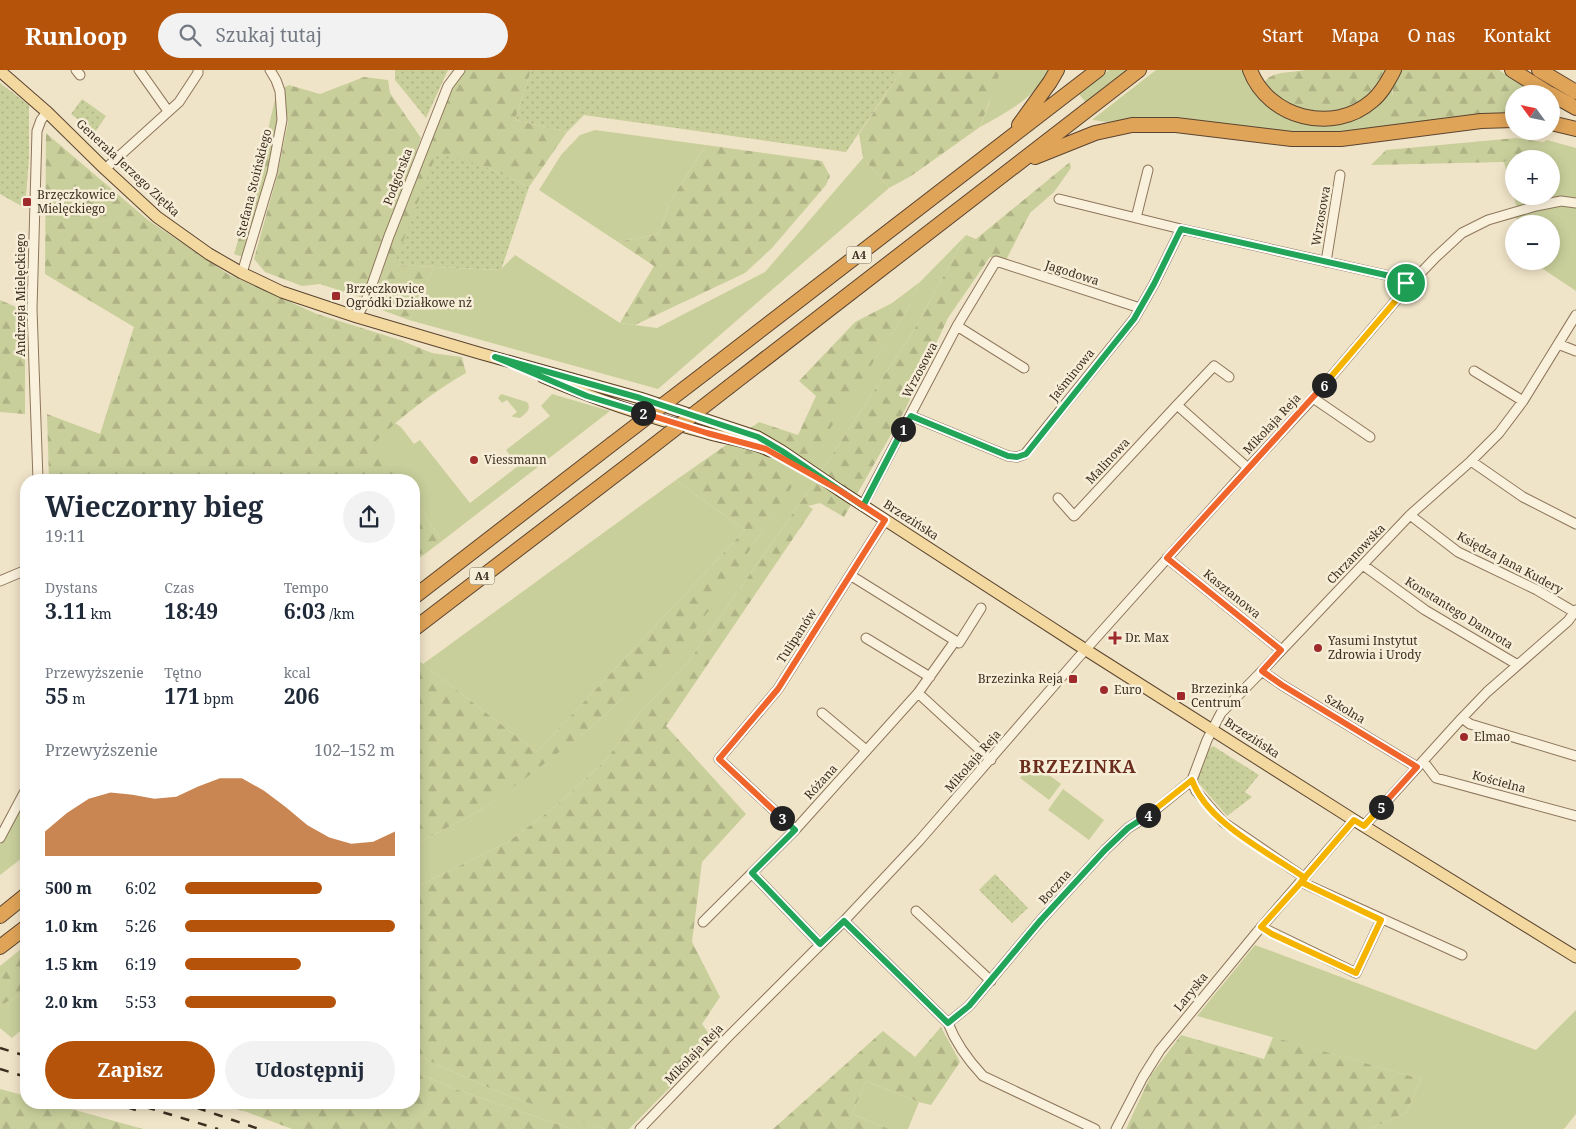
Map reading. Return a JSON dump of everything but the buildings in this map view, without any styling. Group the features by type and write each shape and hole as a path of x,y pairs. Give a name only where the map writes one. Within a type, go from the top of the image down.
{"highway":[{"path":"1011,138 1056,70"},
{"name":"A4","path":"420,592 1098,70"},
{"name":"A4","path":"420,623 640,456 1139,70"},
{"path":"1250,70 1268,98 1279,106 1291,113 1304,117 1322,119 1345,116 1366,106 1388,83 1394,70"},
{"path":"1512,70 1536,85"},
{"path":"1540,70 1576,92"},
{"path":"1560,99 1576,108"},
{"path":"1018,164 1081,137 1111,128 1132,125 1176,125 1284,138 1341,139 1475,122 1505,120"},
{"path":"1560,125 1576,129"},
{"path":"0,916 20,900"},
{"path":"0,947 20,932"}],"main road":[{"name":"Generała Jerzego Ziętka","path":"0,72 47,112 158,216 208,254 282,292 495,357"},
{"name":"Brzezińska","path":"495,357 587,396 766,449 793,461 1359,823 1576,957"}],"street":[{"path":"139,70 168,111"},
{"path":"106,169 188,90 198,70"},
{"name":"Stefana Stoińskiego","path":"242,273 272,172 282,120 280,91 270,70"},
{"name":"Podgórska","path":"357,316 368,296 426,138 448,86 460,70"},
{"name":"Andrzeja Mielęckiego","path":"38,474 32,309 36,131 47,112"},
{"path":"1136,218 1148,170"},
{"name":"Wrzosowa","path":"1326,262 1340,175"},
{"name":"Wrzosowa","path":"1059,199 1181,229 1390,276 1409,285"},
{"name":"Mikołaja Reja","path":"640,1129 728,1036 844,921 919,842 1167,558 1313,398 1409,285 1462,233 1488,220 1561,201 1576,203"},
{"name":"Jaśminowa","path":"911,416 1008,456 1017,457 1026,454 1134,319 1154,284 1181,229"},
{"name":"Wrzosowa","path":"863,506 958,326 996,261"},
{"name":"Jagodowa","path":"996,261 1140,308"},
{"name":"Chrzanowska","path":"1192,780 1201,751 1222,713 1410,515 1471,461 1499,433 1524,401 1576,316"},
{"path":"958,326 1024,368"},
{"path":"1558,344 1576,351"},
{"name":"Malinowa","path":"1058,498 1074,516 1214,366 1229,377"},
{"path":"1474,371 1524,401"},
{"name":"Mikołaja Reja","path":"1313,398 1370,438"},
{"path":"1177,405 1248,468"},
{"path":"1471,461 1523,497 1576,524"},
{"name":"Księdza Jana Kudery","path":"1410,515 1458,552 1537,590 1575,612"},
{"name":"Tulipanów","path":"795,830 719,759 778,689 885,520"},
{"name":"Kasztanowa","path":"1167,558 1281,650"},
{"name":"Konstantego Damrota","path":"1363,565 1425,610 1518,665"},
{"path":"1,577 20,572"},
{"path":"850,575 957,642"},
{"name":"Różana","path":"703,922 795,830 918,693 981,608"},
{"path":"1359,823 1420,764 1487,692 1568,621 1575,612"},
{"path":"866,638 930,677"},
{"name":"Szkolna","path":"1262,671 1282,685 1420,764"},
{"path":"918,693 991,760"},
{"path":"822,713 866,750"},
{"path":"1462,718 1470,724 1576,756"},
{"name":"Kościelna","path":"1420,764 1436,778 1576,816"},
{"path":"1192,780 1196,791 1223,822 1303,880 1381,920 1462,956"},
{"name":"Boczna","path":"948,1023 969,1006 1040,921 1105,850 1128,828 1192,780"},
{"path":"0,837 20,800"},
{"name":"Laryska","path":"1116,1129 1160,1050 1261,927 1303,880 1359,823"},
{"path":"752,873 820,944"},
{"path":"916,911 990,981"},
{"path":"1261,927 1272,934 1356,973 1381,920"},
{"path":"844,921 948,1023 955,1040 983,1076 1095,1129"}],"green space":[{"path":"395,70 448,70 426,118 395,80"},
{"path":"466,70 531,70 515,120 567,132 529,187 484,166 395,265 434,267 409,320 371,306 400,218 449,91"},
{"path":"531,70 902,70 846,152 584,115 567,132 515,120"},
{"path":"902,70 1001,70 980,127 911,176 889,188 863,158 859,134"},
{"path":"996,70 1048,70 1036,89 1028,97 980,127 989,104"},
{"path":"1109,70 1130,70 1087,104 1078,93"},
{"path":"1156,70 1245,70 1250,81 1392,84 1394,129 1330,135 1141,120 1107,122 1093,120"},
{"path":"1305,70 1390,70 1364,102 1325,114 1291,107 1263,85 1266,80 1275,74"},
{"path":"1399,70 1499,70 1521,85 1505,85 1505,113 1464,116 1394,129 1393,121 1372,120 1393,94 1392,84"},
{"path":"364,77 388,80 390,93 421,138 364,294 360,297 320,284 302,286 265,272 254,259 277,176 288,122 283,88 289,85 320,94"},
{"path":"0,83 29,105 29,158 25,208 0,194"},
{"path":"277,91 277,125 267,178 243,257 234,254 258,173"},
{"path":"82,99 106,116 95,132 71,114"},
{"path":"595,130 706,145 671,200 659,234 618,242 539,190 561,155 580,135"},
{"path":"46,133 148,220 228,274 317,314 400,340 432,353 462,357 466,373 419,404 376,441 397,474 49,474 47,414 100,434 134,327 45,274"},
{"path":"1505,139 1543,142 1527,150 1505,150 1504,162 1371,165 1386,150"},
{"path":"1547,140 1576,148 1576,291 1544,270 1560,270 1560,215 1517,215 1516,205 1560,205 1560,150 1527,150"},
{"path":"706,145 822,161 830,176 826,185 772,248 745,273 635,325 620,323 654,266 618,242 659,234 671,200"},
{"path":"437,152 484,166 529,187 501,270 394,265"},
{"path":"863,158 889,188 658,389 409,320 434,267 500,270 515,255 620,323 657,328 765,272"},
{"path":"1070,162 1071,168 1054,192 1030,213 1006,260 990,257 948,318 905,410 844,517 820,503 808,506 813,509 666,726 746,814 702,862 692,942 720,997 702,1024 715,1042 629,1129 604,1129 582,1122 503,1094 420,1057 420,885 508,842 556,806 607,759 637,716 689,661 805,496 914,330 966,235 976,239"},
{"path":"966,235 914,330 805,496 689,661 637,716 607,759 556,806 508,842 420,885 420,842 483,809 589,729 623,698 755,542 904,315 920,282"},
{"path":"920,282 904,315 817,449 713,605 679,650 589,729 527,777 483,809 420,842 420,662 537,752 745,530 676,480 759,422 798,435 816,396 799,381 855,322 892,303"},
{"path":"0,300 25,311 25,414 0,412"},
{"path":"501,394 527,402 528,411 520,418 513,417 517,412 507,400 502,403 498,398"},
{"path":"552,394 610,411 442,541 420,508 420,474 397,474 375,441 395,423 401,427 414,444 420,440 470,503 518,466 506,450 550,416 541,406"},
{"path":"676,480 745,530 537,752 423,664"},
{"path":"420,508 442,541 420,558"},
{"path":"1213,746 1259,775 1245,792 1252,797 1227,816 1196,780 1209,749"},
{"path":"1032,762 1061,784 1049,800 1020,778"},
{"path":"1063,789 1104,820 1089,840 1048,810"},
{"path":"20,807 20,860 0,875 0,845"},
{"path":"995,874 1028,908 1012,923 979,890"},
{"path":"1255,945 1536,1050 1576,1010 1576,1114 1564,1129 1369,1129 1406,1113 1421,1079 1197,1016"},
{"path":"20,950 20,994 0,1006 0,966"},
{"path":"20,994 20,1031 12,1038 0,1028 0,1006"},
{"path":"941,1027 960,1062 931,1105 866,1081 852,1114 889,1129 773,1129 883,1031 915,1057"},
{"path":"1181,1035 1264,1059 1273,1037 1421,1079 1406,1113 1369,1129 1126,1129 1151,1075"},
{"path":"420,1057 503,1094 604,1129 572,1129 452,1088 420,1074"},
{"path":"420,1074 452,1088 572,1129 292,1129 236,1109 420,1109"},
{"path":"866,1081 919,1102 908,1129 889,1129 852,1114"},
{"path":"0,1089 20,1094 20,1109 71,1109 143,1129 0,1129"}],"railway":[{"path":"0,1048 20,1054"},
{"path":"0,1069 20,1075"},
{"path":"152,1109 218,1129"},
{"path":"200,1109 259,1129"}],"place":[{"name":"Brzęczkowice Mielęckiego","path":"27,202"},
{"name":"Brzęczkowice Ogródki Działkowe nż","path":"336,296"},
{"name":"Viessmann","path":"474,460"},
{"name":"Dr. Max","path":"1115,638"},
{"name":"Yasumi Instytut Zdrowia i Urody","path":"1318,648"},
{"name":"Brzezinka Reja","path":"1073,679"},
{"name":"Euro","path":"1104,690"},
{"name":"Brzezinka Centrum","path":"1181,696"},
{"name":"Elmao","path":"1464,737"}],"district":[{"name":"BRZEZINKA","path":"1078,767"}],"route":[{"path":"1406,283 1390,276 1181,229 1154,284 1134,319 1026,454 1017,457 1008,456 911,416 863,506 782,451 758,437 640,398 495,357 587,396 766,449 839,490 863,506 885,520 778,689 719,759 795,830 752,873 820,944 844,921 948,1023 969,1006 1040,921 1105,850 1128,828 1192,780 1196,791 1223,822 1305,878 1261,927 1272,934 1356,973 1381,920 1311,888 1301,882 1339,837 1354,820 1364,826 1417,767 1262,671 1281,650 1167,558 1313,398 1409,285 1406,283"}]}
